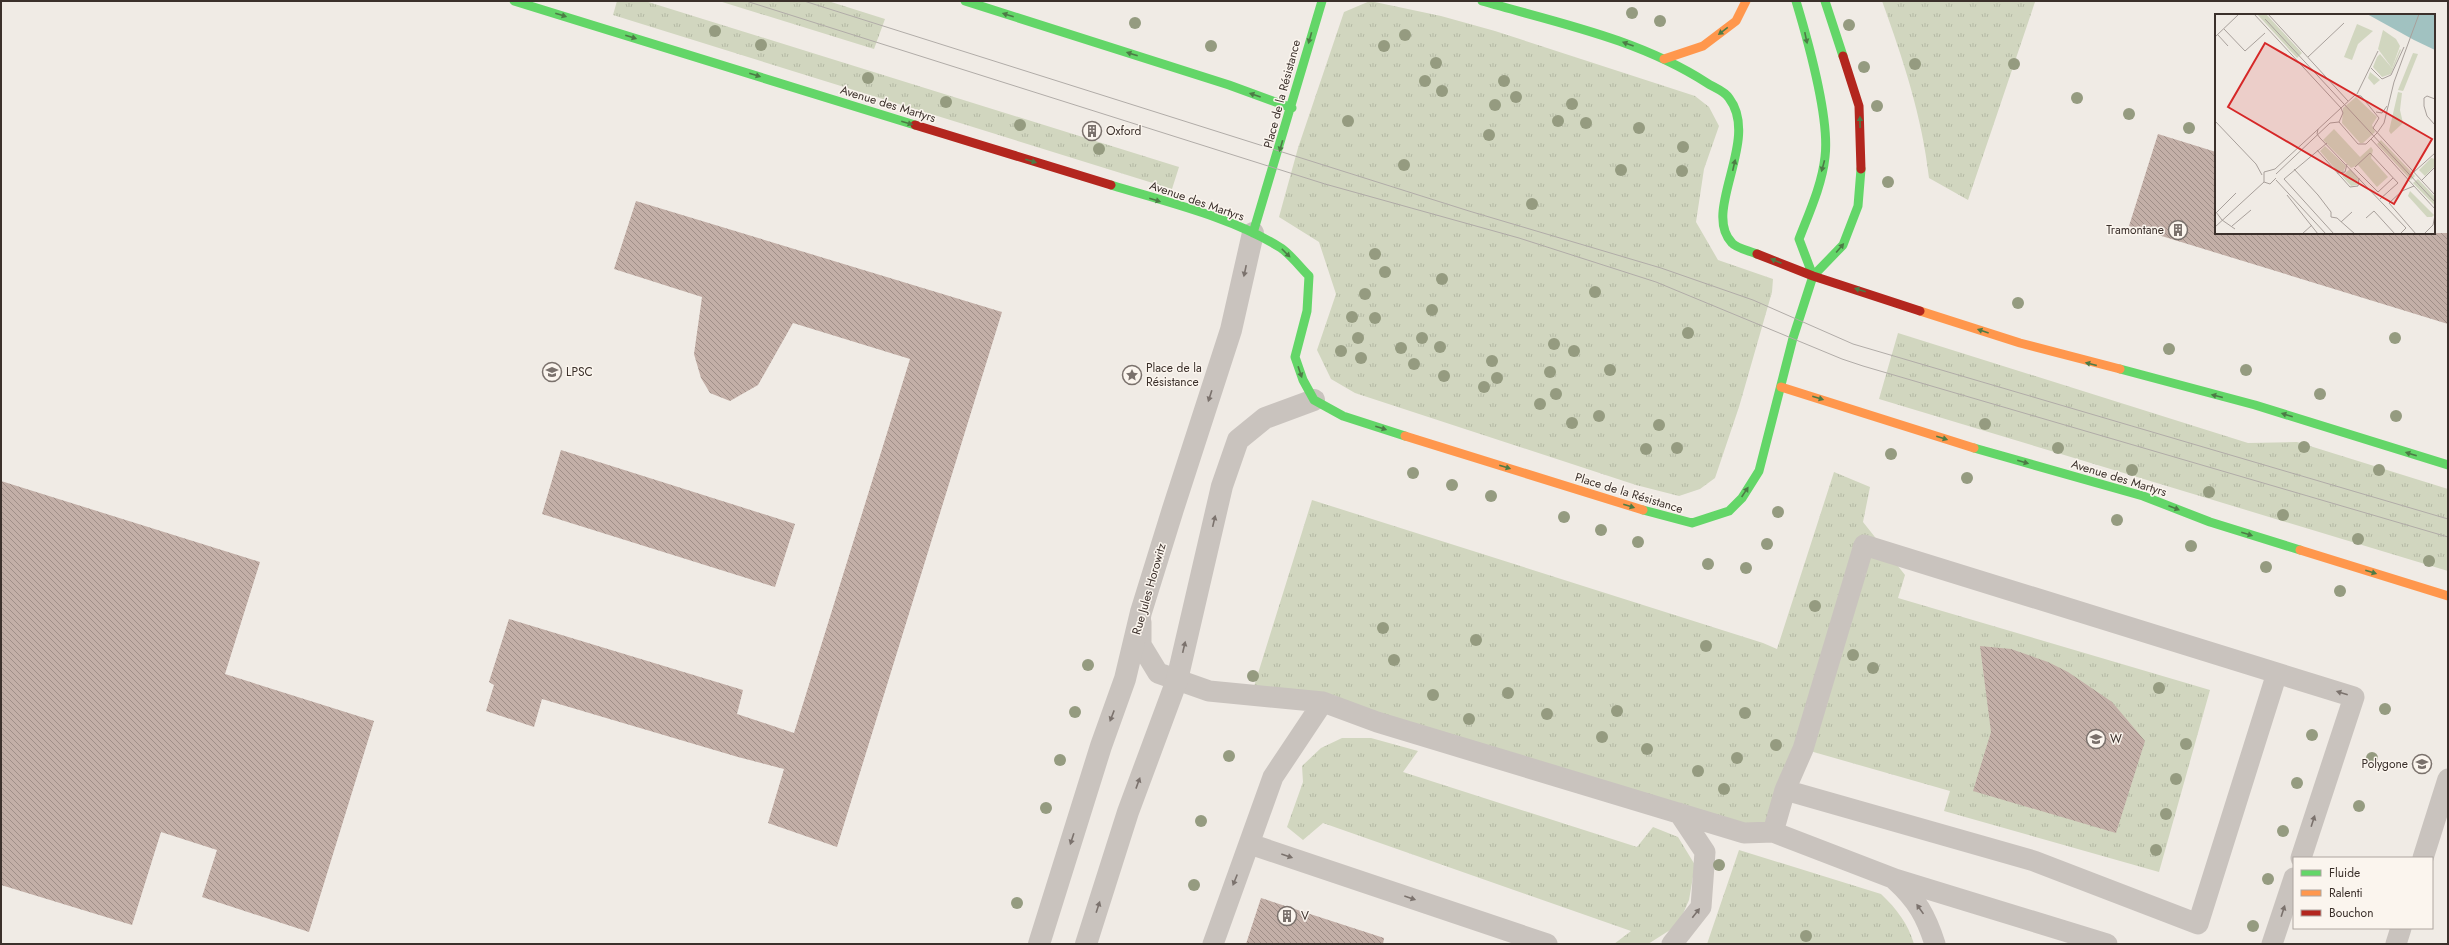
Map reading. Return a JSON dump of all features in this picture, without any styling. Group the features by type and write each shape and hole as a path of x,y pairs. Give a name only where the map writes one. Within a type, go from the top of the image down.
{"main road":[{"name":"Avenue des Martyrs","path":"514,1 529,3 1191,210 1253,233"},
{"path":"965,1 1229,86 1292,108"},
{"name":"Place de la Résistance","path":"1253,233 1292,108 1310,36 1322,1"},
{"path":"1482,1 1628,43 1681,66 1728,97 1740,121 1738,149 1723,210 1723,228 1732,244 1813,276 2016,342 2255,405 2448,465"},
{"path":"1664,59 1703,46 1736,21 1746,1"},
{"path":"1796,1 1805,32 1824,121 1825,157 1815,196 1800,239 1813,276"},
{"path":"1813,276 1843,245 1858,206 1861,174 1859,106 1825,1"},
{"path":"1253,233 1282,249 1309,276 1307,311 1295,357 1303,380 1314,400"},
{"name":"Place de la Résistance","path":"1314,400 1343,416 1633,507 1692,523 1729,510 1742,498 1759,471 1796,327 1813,276"},
{"name":"Avenue des Martyrs","path":"1781,387 1966,446 2142,496 2210,522 2448,596"}],"street":[{"name":"Rue Jules Horowitz","path":"1038,944 1101,746 1125,679 1141,612 1231,330 1253,233"},
{"path":"1086,944 1128,812 1177,680 1222,486 1238,440 1265,418 1314,400"}],"lane":[{"path":"1773,832 1785,790 1803,749 1864,545 2354,697 2301,857"},
{"path":"1141,612 1141,646 1158,673 1209,691 1323,702 1377,722 1744,833 1773,832 1894,879 2107,944"},
{"path":"1785,790 2034,861 2198,924 2277,673"},
{"path":"1213,944 1232,887 1250,844 1273,777 1323,702"},
{"path":"2423,857 2448,779"},
{"path":"1672,944 1701,907 1705,852 1678,813"},
{"path":"1250,844 1547,944"},
{"path":"1894,879 1908,892 1927,919 1935,944"},
{"path":"2272,944 2293,881"},
{"path":"2396,944 2401,929"}],"green space":[{"path":"617,1 645,1 1179,167 1172,189 613,15"},
{"path":"719,1 828,1 885,19 874,49"},
{"path":"1370,1 1441,16 1495,31 1695,96 1709,107 1719,126 1704,169 1696,222 1718,260 1773,279 1772,292 1739,407 1715,478 1700,489 1679,496 1636,485 1355,393 1331,379 1317,350 1336,294 1319,242 1279,217 1298,148 1344,12"},
{"path":"1882,1 2035,2 1968,200 1929,178 1917,110"},
{"path":"1898,333 2248,443 2297,442 2448,489 2448,571 1879,399"},
{"path":"1834,472 1870,487 1863,522 1905,575 1898,598 2210,690 2159,872 1944,811 1950,791 1803,749 1773,832 1377,722 1251,696 1312,500 1763,643 1777,649"},
{"path":"1342,738 1371,738 1418,751 1403,772 1637,847 1653,827 1678,837 1695,865 1689,900 1678,925 1648,944 1614,944 1631,931 1323,823 1303,840 1287,827 1303,782 1302,766 1321,748"},
{"path":"1739,850 1881,894 1901,917 1909,930 1914,944 1707,944"}],"building":[{"name":"Tramontane","path":"2158,134 2215,152 2215,234 2448,233 2448,324 2129,226"},
{"path":"636,201 1002,312 837,847 768,823 784,769 738,757 542,699 534,727 486,711 494,685 489,682 509,619 743,690 737,714 794,733 910,359 793,323 758,385 730,401 710,393 701,378 694,354 702,297 614,269"},
{"path":"561,450 795,524 775,587 542,514"},
{"path":"1,481 260,562 225,674 374,721 309,932 202,897 217,850 161,832 132,925 1,885"},
{"name":"W","path":"1980,646 2011,649 2048,662 2068,672 2112,702 2145,741 2116,833 1973,791 1991,732"},
{"name":"V","path":"1261,898 1384,938 1383,944 1246,944"}],"tram line":[{"path":"746,1 1325,184 1519,238 1656,282 1842,359 1863,366 2448,537"},
{"path":"804,1 1469,211 1661,268 1753,300 1853,344 2448,519"}],"traffic: fast":[{"path":"514,1 915,125"},
{"path":"965,1 1229,85 1292,108"},
{"path":"1253,233 1322,1"},
{"path":"1482,1 1569,25 1626,44 1681,68 1725,93 1737,115 1739,134 1736,154 1726,194 1723,213 1724,229 1734,245 1757,254"},
{"path":"1796,1 1817,79 1826,140 1825,157 1821,178 1815,199 1799,239 1813,276 1843,245 1858,206 1861,169"},
{"path":"1825,1 1843,56"},
{"path":"1111,185 1198,211 1242,227 1285,251 1309,276 1307,311 1295,357 1303,380 1314,400 1343,416 1405,436"},
{"path":"1643,510 1692,523 1729,511 1742,498 1759,471 1793,338 1813,276"},
{"path":"2120,369 2255,405 2448,465"},
{"path":"1974,448 2143,496 2210,522 2300,550"}],"traffic: slow":[{"path":"1664,59 1703,46 1736,21 1746,1"},
{"path":"1920,311 2020,343 2120,369"},
{"path":"1781,387 1974,448"},
{"path":"1405,436 1643,510"},
{"path":"2300,550 2448,596"}],"traffic: jam":[{"path":"1843,56 1859,106 1861,169"},
{"path":"915,125 1111,185"},
{"path":"1757,254 1813,276 1920,311"}],"place":[{"name":"Oxford","path":"1092,131"},
{"name":"Tramontane","path":"2178,230"},
{"name":"LPSC","path":"552,372"},
{"name":"Place de la Résistance","path":"1132,375"},
{"name":"W","path":"2096,739"},
{"name":"Polygone","path":"2422,764"},
{"name":"V","path":"1287,916"}]}
